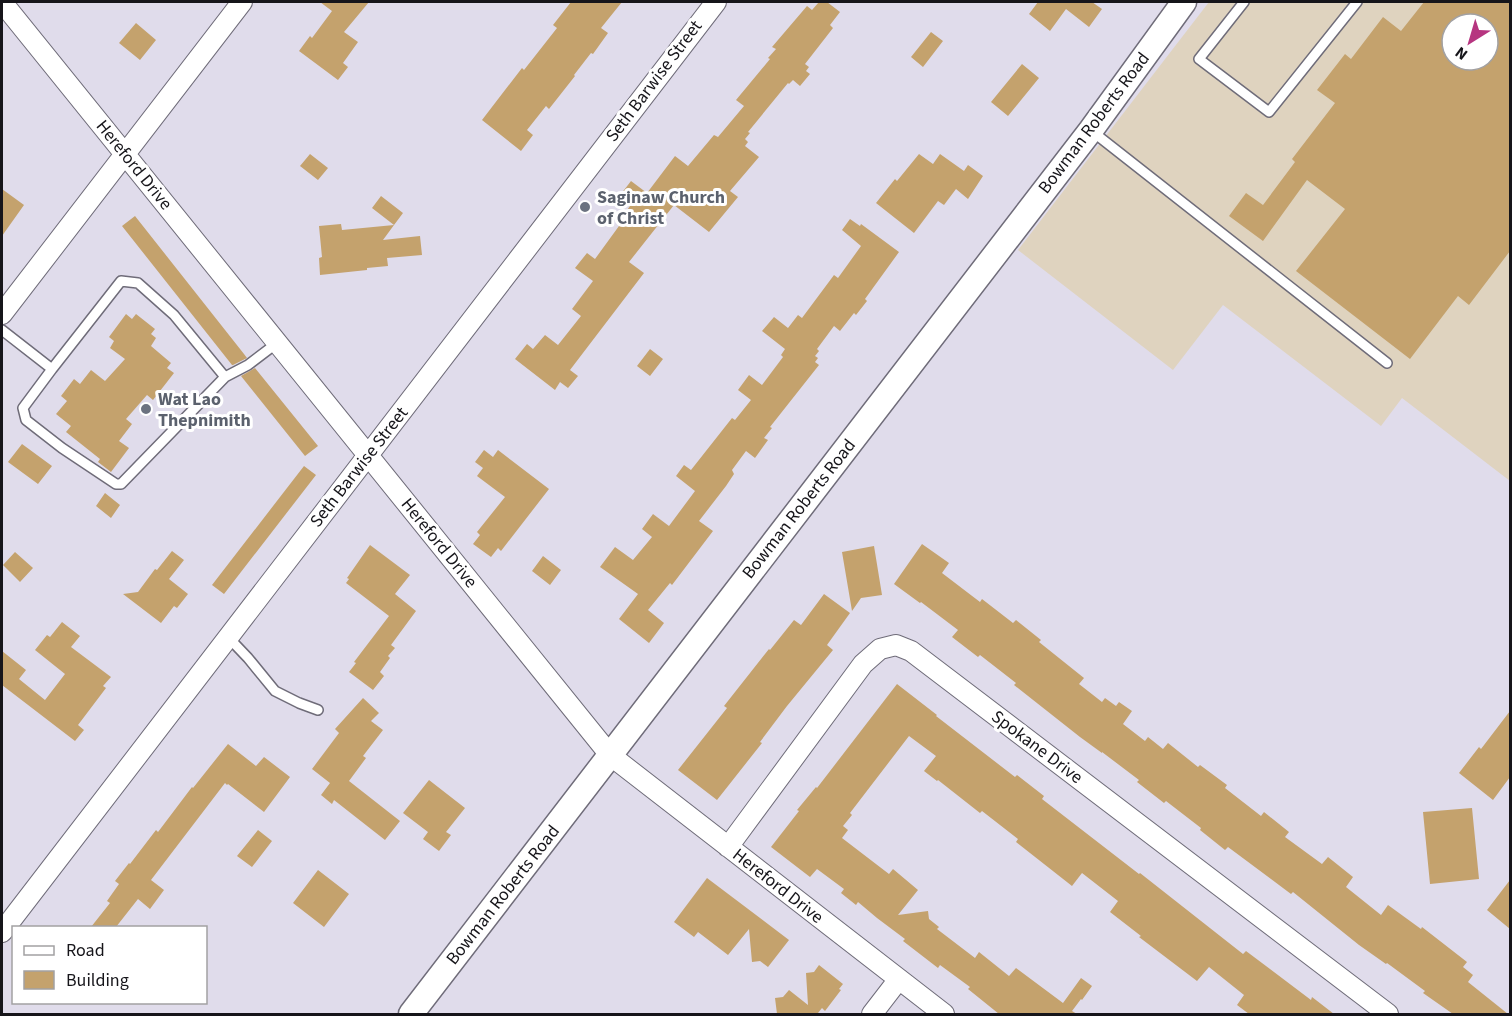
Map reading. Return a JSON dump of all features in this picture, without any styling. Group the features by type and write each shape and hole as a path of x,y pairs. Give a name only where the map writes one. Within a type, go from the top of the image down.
{"street":[{"name":"Hereford Drive","path":"2,2 610,755 944,1014"},
{"path":"2,314 242,2"},
{"name":"Seth Barwise Street","path":"2,932 716,2"},
{"name":"Bowman Roberts Road","path":"411,1014 1091,130 1184,2"},
{"name":"Spokane Drive","path":"728,847 862,664 880,649 896,645 911,651 1388,1014"},
{"path":"872,1014 899,980"}],"lane":[{"path":"1243,2 1199,59 1269,112 1357,2"},
{"path":"1091,130 1387,363"},
{"path":"225,377 174,315 138,283 121,281 23,408 26,420 62,448 116,484 121,484 225,377 248,365 277,343"},
{"path":"2,330 52,369"},
{"path":"228,637 275,691 318,710"}],"shaded area":[{"path":"1209,2 1510,2 1510,481 1402,398 1381,426 1223,305 1173,370 1018,250"}],"building":[{"path":"320,2 369,2 344,32 358,42 343,63 348,67 338,80 299,51 332,11"},
{"path":"571,2 622,2 601,28 608,33 593,54 591,53 549,109 546,106 527,130 533,135 521,151 482,120 522,68 524,70 557,28 553,25"},
{"path":"819,2 827,2 840,12 830,25 833,28 805,64 809,67 806,71 810,74 800,86 793,80 788,83 748,132 750,133 745,139 748,142 745,146 759,157 730,191 738,197 709,232 674,205 629,262 644,273 570,370 578,376 568,388 560,382 555,390 515,359 527,344 533,349 545,335 558,345 581,316 572,309 593,281 575,268 587,253 595,259 625,217 623,216 632,203 621,194 631,181 647,193 675,156 688,166 714,135 718,137 744,106 736,100 770,59 768,58 776,49 772,47 807,6 812,10"},
{"path":"1038,2 1092,2 1102,9 1089,27 1066,9 1050,31 1029,14"},
{"path":"1424,2 1510,2 1510,251 1469,305 1458,296 1410,359 1296,271 1345,209 1307,180 1263,241 1229,216 1246,193 1263,205 1295,162 1292,159 1335,103 1317,90 1345,54 1351,59 1383,17 1401,31"},
{"path":"136,23 156,40 140,60 119,43"},
{"path":"931,32 943,41 923,67 911,57"},
{"path":"1022,64 1039,78 1008,116 991,102"},
{"path":"310,154 328,168 318,180 300,166"},
{"path":"919,154 933,164 940,154 964,171 968,165 983,176 968,199 956,189 944,205 938,201 914,233 876,203"},
{"path":"2,189 24,205 2,236"},
{"path":"381,196 403,213 394,225 372,208"},
{"path":"135,216 247,358 232,365 122,226"},
{"path":"850,219 860,226 861,224 899,252 856,315 854,313 840,331 834,326 817,349 819,351 815,356 818,358 815,362 819,365 770,427 772,428 764,438 768,440 755,458 746,451 732,470 734,474 726,486 699,521 713,531 672,585 670,583 648,610 664,623 649,643 619,619 638,594 600,567 615,547 633,560 652,537 642,529 653,514 669,526 695,491 676,476 684,465 691,470 732,418 735,420 751,400 738,390 749,375 762,385 783,357 781,355 785,349 762,331 774,317 788,328 798,315 802,318 834,275 838,278 861,246 842,230"},
{"path":"341,224 342,230 394,225 383,240 420,236 422,255 387,258 388,266 320,275 319,258 322,257 319,226"},
{"path":"126,314 132,319 136,314 155,329 151,334 156,338 151,346 171,363 167,368 174,373 153,400 147,395 126,419 132,424 119,441 129,448 111,472 98,462 100,459 66,432 71,426 56,414 67,401 61,396 74,379 80,384 91,370 105,381 125,359 110,348 114,341 109,337"},
{"path":"650,349 663,359 650,376 637,366"},
{"path":"255,368 318,446 305,456 241,376"},
{"path":"22,444 52,466 38,484 8,462"},
{"path":"484,450 493,457 498,450 549,489 501,551 498,548 491,557 473,544 480,535 477,532 505,497 477,476 483,468 475,462"},
{"path":"304,466 316,475 224,594 212,585"},
{"path":"105,493 120,505 111,518 96,506"},
{"path":"922,544 949,563 942,573 980,602 982,599 1013,623 1016,620 1041,640 1039,642 1084,678 1079,684 1102,702 1105,698 1116,706 1119,702 1132,711 1123,724 1145,741 1148,737 1163,749 1168,743 1198,767 1200,765 1227,785 1225,788 1261,816 1264,812 1289,832 1285,837 1322,864 1328,857 1353,877 1346,887 1381,915 1388,905 1421,929 1422,927 1467,962 1463,967 1473,975 1468,982 1508,1014 1453,1014 1387,963 1359,945 1293,892 1291,894 1228,847 1225,850 1200,830 1201,828 1166,801 1164,803 1137,782 1139,780 1014,685 1016,683 952,637 958,630 894,584"},
{"path":"370,545 410,575 395,594 416,611 391,645 395,648 380,672 384,676 373,690 349,672 389,616 346,583 349,579 347,578"},
{"path":"874,546 882,595 861,598 852,611 842,552"},
{"path":"172,551 184,560 169,579 188,594 177,608 174,606 161,623 123,594 138,592"},
{"path":"15,552 33,568 20,582 3,565"},
{"path":"543,556 561,570 550,585 532,571"},
{"path":"824,594 850,613 827,645 833,650 787,706 760,742 762,743 717,800 678,770 727,708 724,706 769,649 794,620 801,625"},
{"path":"62,622 80,636 71,647 111,677 103,686 106,688 78,725 84,730 75,741 2,685 2,651 26,670 19,679 45,700 65,674 35,650"},
{"path":"897,684 1015,777 1017,775 1044,796 1042,799 1243,954 1246,951 1311,1000 1312,997 1334,1014 1249,1014 1237,1005 1244,995 1209,967 1197,981 1110,912 1118,901 1082,873 1072,886 1016,842 1018,839 982,811 980,813 924,771 936,756 909,736 850,813 852,815 843,826 848,830 842,838 889,874 893,869 918,890 898,915 928,911 929,919 939,927 937,929 975,958 979,952 1009,976 1016,968 1063,1003 1081,978 1092,986 1072,1011 1077,1014 999,1014 968,989 970,987 940,965 938,968 858,902 856,905 841,893 844,889 817,869 810,877 771,847 799,811 797,810 817,788"},
{"path":"363,698 379,713 371,721 383,730 363,756 366,758 349,781 400,821 385,840 334,800 332,804 321,795 330,783 312,769 339,733 335,729"},
{"path":"1510,711 1510,777 1493,800 1459,773"},
{"path":"228,744 256,766 264,757 290,777 264,812 225,783 151,880 164,890 150,909 138,899 117,926 92,926 110,903 107,901 119,884 115,881"},
{"path":"429,780 465,808 446,832 451,835 439,851 423,839 428,832 403,813"},
{"path":"1472,808 1479,879 1430,884 1423,812"},
{"path":"258,830 272,841 252,867 237,856"},
{"path":"318,870 349,894 324,927 293,903"},
{"path":"707,878 789,940 768,967 760,961 752,962 749,929 728,955 698,932 694,937 674,922"},
{"path":"1510,880 1510,929 1487,910"},
{"path":"819,965 843,984 825,1011 822,1008 818,1013 821,1014 777,1014 775,998 783,997 789,990 808,1005 806,973 814,972"}],"place":[{"name":"Saginaw Church of Christ","path":"585,207"},
{"name":"Wat Lao Thepnimith","path":"146,409"}]}
